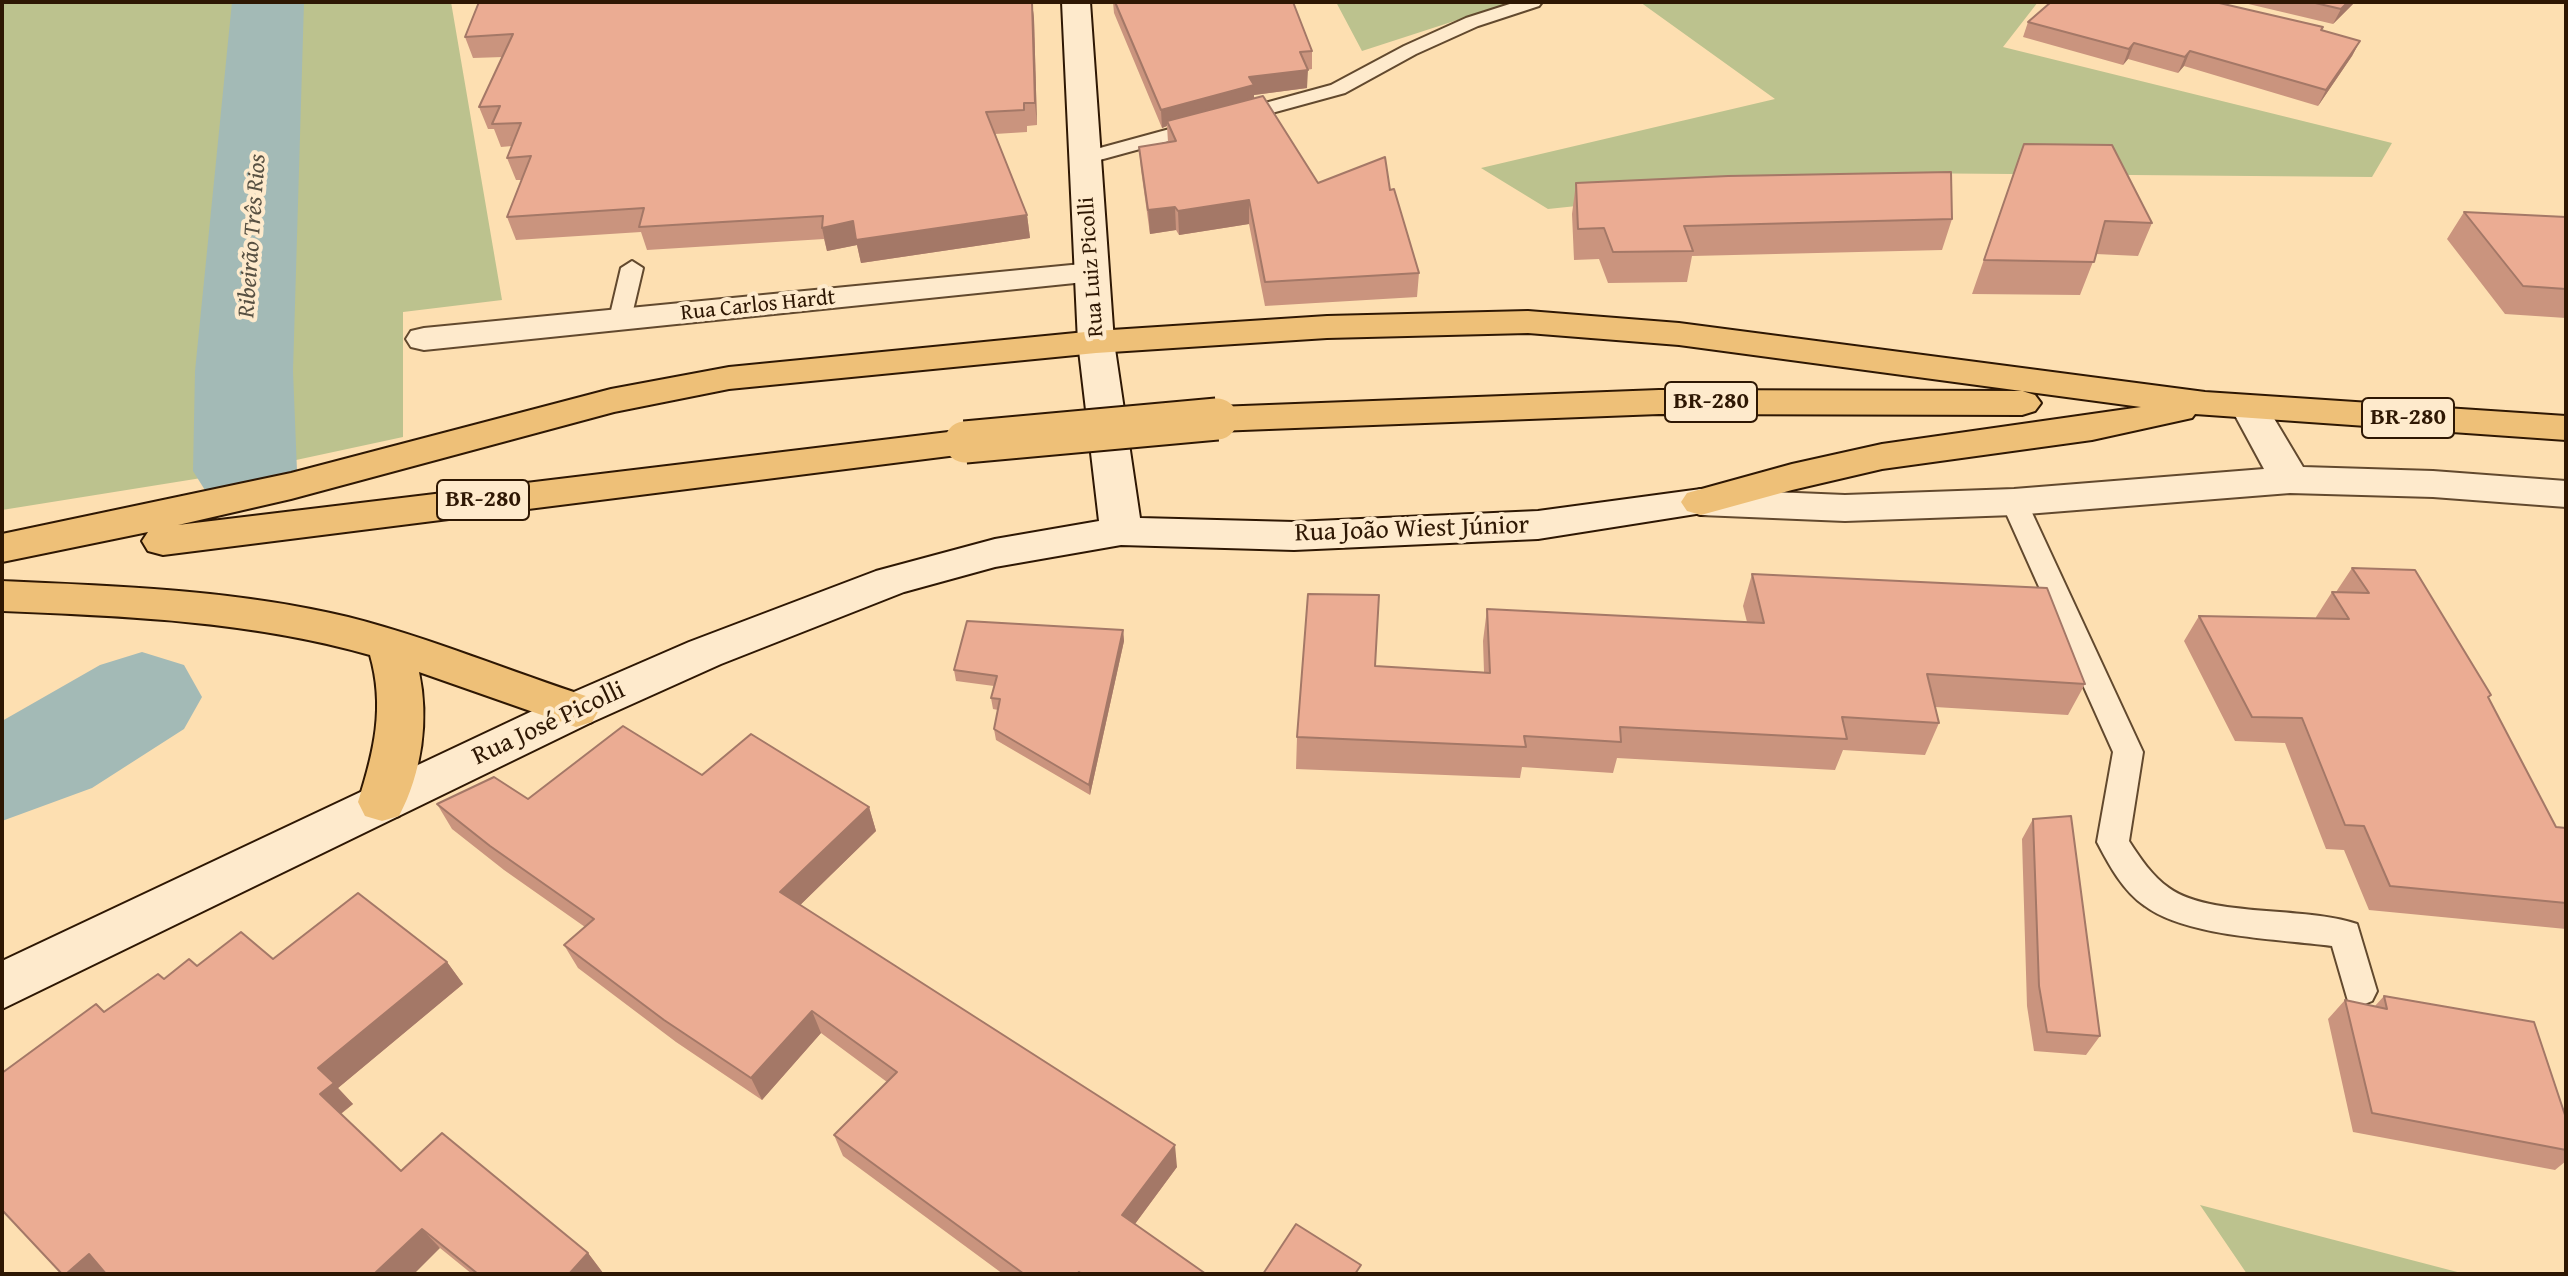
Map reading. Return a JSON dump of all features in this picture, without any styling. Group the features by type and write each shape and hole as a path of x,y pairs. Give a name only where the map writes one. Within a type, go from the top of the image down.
{"highway":[{"path":"2,548 276,489 625,398 729,378 1096,342 1327,327 1528,322 1679,334 2205,404"},
{"name":"BR-280","path":"2,563 965,442 1217,419 1659,402 2205,404 2566,428"},
{"path":"1701,502 1808,470 1943,447 2072,433 2205,404"},
{"path":"2,596 129,601 317,626 389,645 520,694 576,710"},
{"path":"382,802 398,750 404,713 400,678 389,645"}],"street":[{"name":"Rua Luiz Picolli","path":"1076,2 1096,342 1121,531"},
{"name":"Rua Carlos Hardt","path":"424,339 1092,273"},
{"path":"2250,408 2290,480"},
{"name":"Rua João Wiest Júnior","path":"1121,531 1294,536 1538,525 1701,502 1845,508 2014,502 2290,480 2433,484 2566,494"},
{"name":"Rua José Picolli","path":"2,986 576,710 705,653 891,581 995,553 1121,531"}],"lane":[{"path":"1085,158 1338,89 1410,50 1472,22 1533,2"},
{"path":"620,319 632,268"},
{"path":"2014,502 2128,752 2113,842 2131,873 2164,901 2204,914 2345,934 2360,991"}],"green space":[{"path":"2,2 451,2 502,300 403,312 403,437 245,471 2,510"},
{"path":"1336,2 1513,2 1362,51"},
{"path":"1640,2 2038,2 2003,47 2392,143 2372,177 1891,173 1548,209 1481,168 1775,99"},
{"path":"2200,1205 2465,1274 2247,1274"}],"building":[{"path":"479,2 1032,2 1035,103 1024,103 1024,110 986,112 1027,215 856,240 853,221 822,228 823,216 639,227 644,208 507,217 531,156 507,158 521,123 492,124 500,106 479,107 513,34 465,37"},
{"path":"1115,2 1293,2 1312,51 1300,52 1308,70 1249,77 1254,85 1161,110"},
{"path":"2051,2 2215,2 2323,27 2321,30 2360,41 2326,90 2190,51 2185,57 2134,43 2129,49 2028,22"},
{"path":"2311,2 2348,2 2341,9"},
{"path":"1263,96 1318,183 1385,157 1390,190 1394,189 1419,273 1265,282 1249,200 1178,211 1175,207 1148,210 1139,147 1176,141 1167,121"},
{"path":"2024,144 2112,145 2152,223 2105,221 2094,262 1984,260"},
{"path":"1951,172 1952,219 1684,226 1693,251 1613,252 1604,228 1578,229 1576,183 1728,176"},
{"path":"2464,212 2566,217 2566,289 2523,286"},
{"path":"2352,568 2415,570 2491,695 2488,697 2556,827 2566,828 2566,903 2390,886 2364,826 2345,825 2302,718 2252,717 2199,616 2349,619 2332,592 2369,593"},
{"path":"1752,574 2047,588 2085,684 1927,674 1939,723 1842,717 1847,739 1620,727 1621,742 1524,736 1526,747 1297,737 1308,594 1379,595 1375,666 1490,673 1487,609 1764,623"},
{"path":"967,621 1123,630 1089,785 994,729 1000,699 991,698 997,676 954,670"},
{"path":"623,726 702,775 751,734 869,807 780,892 1175,1145 1122,1215 1206,1274 1024,1274 834,1135 897,1072 812,1011 751,1078 664,1020 564,945 594,919 490,846 437,804 494,777 528,799"},
{"path":"2071,816 2100,1036 2047,1032 2039,986 2033,819"},
{"path":"358,893 447,962 318,1068 334,1083 320,1094 401,1171 442,1133 588,1253 569,1274 478,1274 422,1229 374,1274 106,1274 89,1254 62,1274 2,1210 2,1073 96,1004 104,1012 158,974 164,979 189,959 197,966 241,932 273,959"},
{"path":"2384,996 2534,1022 2566,1118 2566,1150 2372,1113 2345,1000 2387,1009"},
{"path":"1296,1224 1361,1265 1355,1274 1263,1274"}],"waterway":[{"name":"Ribeirão Três Rios","path":"245,471 244,371 268,2"},
{"name":"Ribeirão Três Rios","path":"2,772 48,754 142,697"}]}
